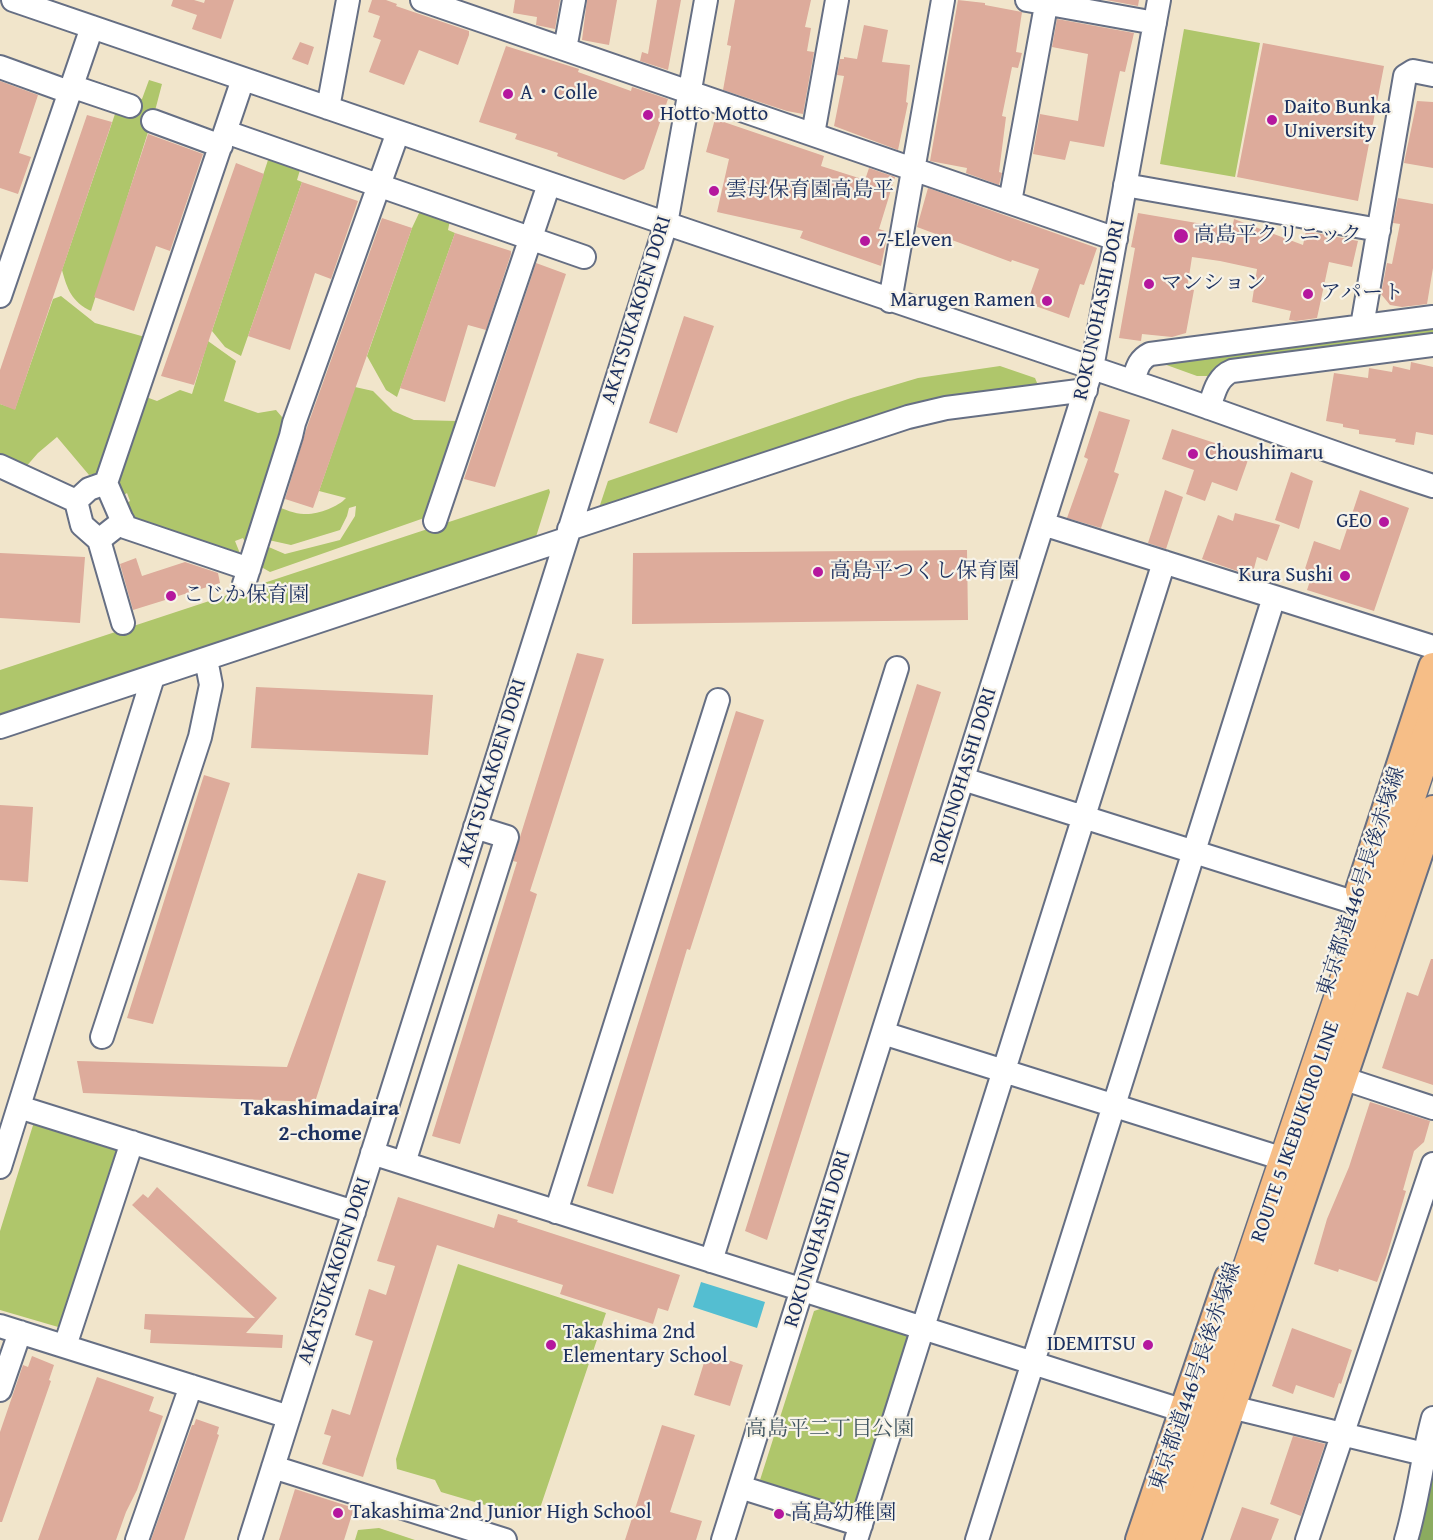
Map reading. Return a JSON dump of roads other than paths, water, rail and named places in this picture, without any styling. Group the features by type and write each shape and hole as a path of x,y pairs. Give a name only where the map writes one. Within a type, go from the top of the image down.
{"highway":[{"name":"ROUTE 5 IKEBUKURO LINE","path":"1158,1540 1433,724"},
{"name":"ROUTE 5 IKEBUKURO LINE","path":"1173,1540 1433,769"}],"main road":[{"name":"東京都道446号長後赤塚線","path":"1140,1540 1356,903 1433,667"},
{"name":"東京都道446号長後赤塚線","path":"1186,1540 1433,810"}],"street":[{"path":"13,0 890,300 1089,379"},
{"path":"328,108 348,0"},
{"path":"422,0 455,5 565,49 1116,239"},
{"path":"565,49 574,0"},
{"name":"AKATSUKAKOEN DORI","path":"250,1540 666,224 706,0"},
{"path":"813,134 837,0"},
{"path":"890,300 943,0"},
{"name":"ROKUNOHASHI DORI","path":"723,1540 1089,379 1159,0"},
{"path":"1010,202 1040,1 1155,23"},
{"path":"0,296 92,27"},
{"path":"0,67 130,106"},
{"path":"1362,326 1405,76 1413,71 1433,75"},
{"path":"243,79 106,483 125,527 247,576 294,423 398,132"},
{"path":"153,121 379,185 584,257"},
{"path":"435,521 549,184"},
{"path":"1125,185 1378,230"},
{"path":"1133,381 1138,364 1143,357 1150,354 1433,317"},
{"path":"1209,408 1219,381 1224,374 1232,371 1433,345"},
{"path":"0,728 908,417 1089,379 1133,381 1433,486"},
{"path":"0,466 76,501"},
{"path":"76,501 89,489 106,483"},
{"path":"76,501 82,525 99,540 123,623"},
{"path":"99,540 123,521"},
{"path":"1043,524 1433,647"},
{"path":"740,1487 858,1533 1164,562"},
{"path":"977,1540 1274,597"},
{"path":"102,1036 200,737 211,685 206,659"},
{"path":"711,1261 897,668"},
{"path":"0,1167 153,677"},
{"path":"556,1212 718,700"},
{"path":"963,778 1356,903"},
{"path":"404,1163 507,837 475,827"},
{"path":"883,1033 1271,1155"},
{"path":"1342,1078 1433,1108"},
{"path":"19,1107 354,1212"},
{"path":"65,1346 132,1142"},
{"path":"372,1153 1184,1411"},
{"path":"1306,1540 1433,1164"},
{"path":"0,1390 10,1329 289,1417"},
{"path":"137,1540 191,1386"},
{"path":"1231,1407 1424,1454"},
{"path":"1406,1540 1433,1418"},
{"path":"273,1467 505,1540"}],"water":[{"path":"701,1282 765,1302 757,1328 693,1307"}],"place":[{"name":"A・Colle","path":"508,94"},
{"name":"Hotto Motto","path":"648,115"},
{"name":"Daito Bunka University","path":"1272,120"},
{"name":"雲母保育園高島平","path":"714,191"},
{"name":"高島平クリニック","path":"1181,236"},
{"name":"7-Eleven","path":"865,241"},
{"name":"マンション","path":"1149,284"},
{"name":"アパート","path":"1308,294"},
{"name":"Marugen Ramen","path":"1047,301"},
{"name":"Choushimaru","path":"1193,454"},
{"name":"GEO","path":"1384,522"},
{"name":"高島平つくし保育園","path":"818,572"},
{"name":"Kura Sushi","path":"1345,576"},
{"name":"こじか保育園","path":"171,596"},
{"name":"Takashima 2nd Elementary School","path":"551,1345"},
{"name":"IDEMITSU","path":"1148,1345"},
{"name":"Takashima 2nd Junior High School","path":"338,1513"},
{"name":"高島幼稚園","path":"779,1514"}],"district":[{"name":"Takashimadaira 2-chome","path":"320,1122"}],"park label":[{"name":"高島平二丁目公園","path":"830,1430"}]}
